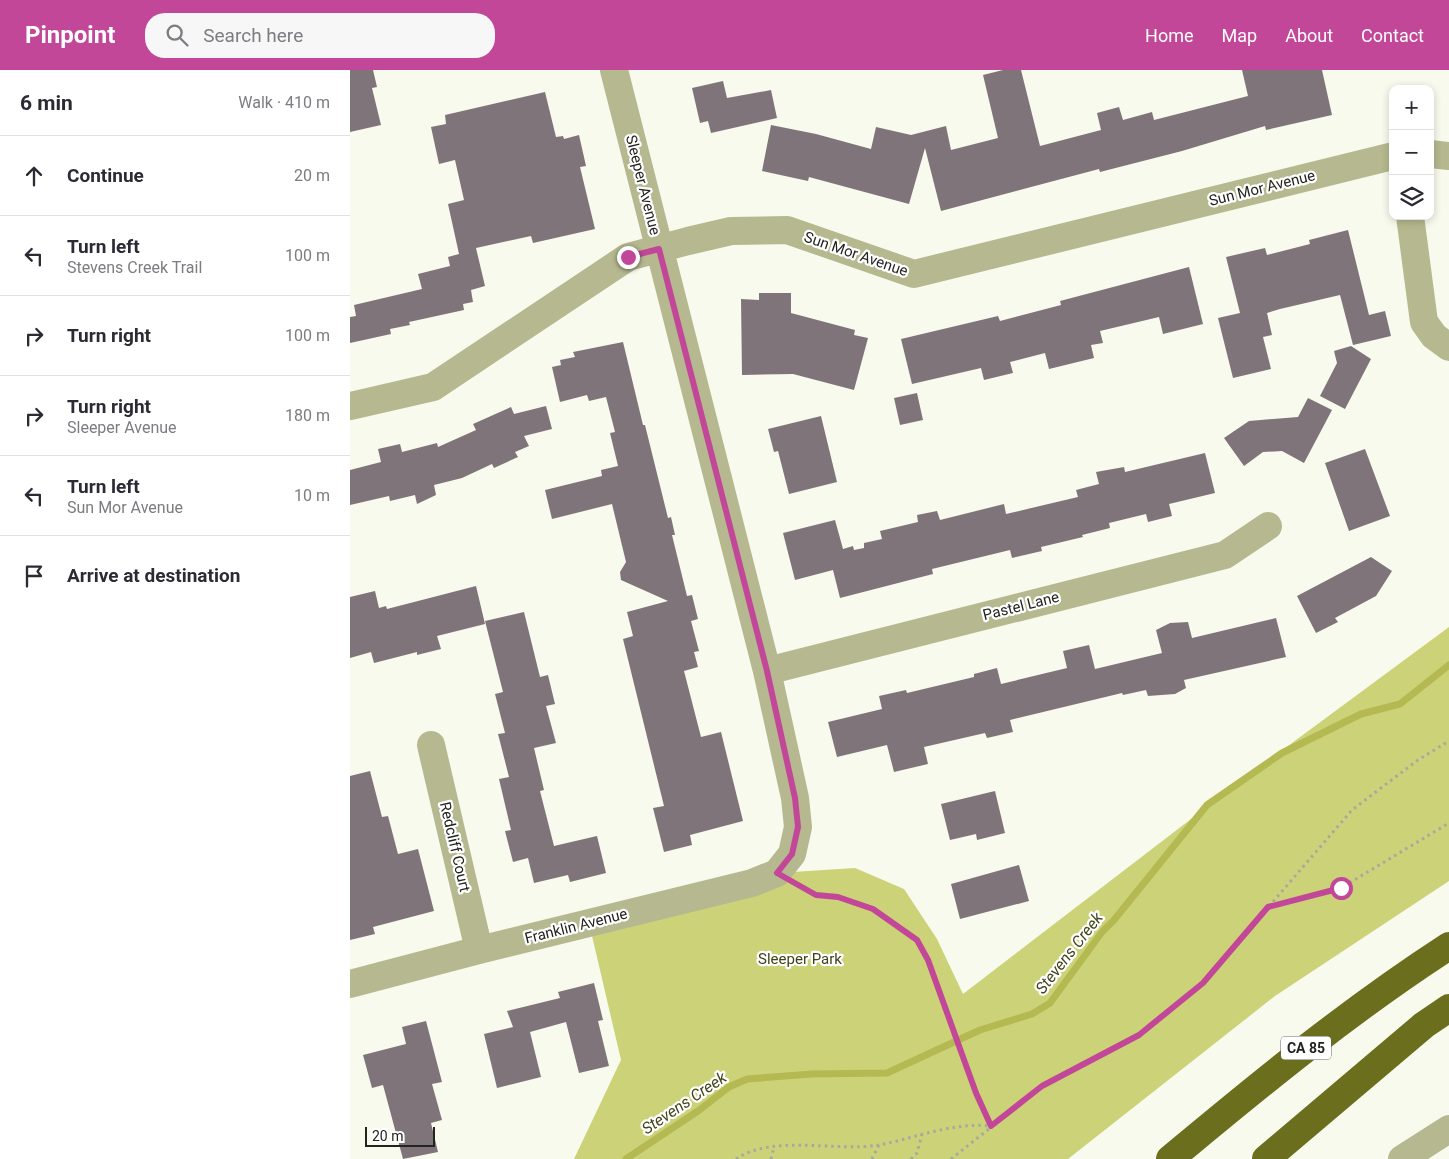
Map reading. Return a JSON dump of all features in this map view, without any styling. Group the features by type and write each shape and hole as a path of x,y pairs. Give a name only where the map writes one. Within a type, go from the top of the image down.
{"highway":[{"name":"CA 85","path":"1170,1159 1277,1070 1393,982 1449,946"},
{"path":"1266,1159 1424,1026 1449,1008"}],"street":[{"name":"Sleeper Avenue","path":"614,70 767,671 795,798 798,827 784,863"},
{"path":"1434,154 1449,156"},
{"name":"Sun Mor Avenue","path":"350,406 433,387 628,257 731,231 787,230 914,274 1389,157"},
{"path":"1411,220 1424,322 1434,336 1448,346"},
{"name":"Pastel Lane","path":"767,671 1226,555 1268,526"},
{"name":"Redcliff Court","path":"431,744 479,950"},
{"name":"Franklin Avenue","path":"350,984 479,950 752,883 784,863"},
{"path":"1402,1159 1449,1129"}],"path":[{"path":"951,1159 1042,1086 1139,1035 1203,983 1352,810 1418,760 1449,741"},
{"path":"1268,907 1341,888 1449,823"},
{"path":"784,863 816,895 838,897 873,909 917,940 928,960 976,1093 991,1126"},
{"path":"736,1159 749,1152 774,1147 879,1145 922,1133 934,1133 970,1124 991,1126"},
{"path":"911,1159 917,1152 922,1133"},
{"path":"872,1159 879,1145"},
{"path":"771,1159 774,1147"}],"green space":[{"name":"Sleeper Park","path":"1449,627 1449,881 1275,996 1068,1159 574,1159 621,1060 589,923 777,873 855,868 904,889 937,939 963,994 1238,783"}],"building":[{"path":"350,70 373,70 377,87 372,88 381,125 350,132"},
{"path":"1003,70 1021,70 1040,146 1101,130 1097,113 1119,107 1123,120 1152,112 1154,120 1248,96 1242,70 1322,70 1332,115 1266,130 1265,126 1182,151 1100,172 1099,169 941,211 925,148 909,204 809,177 808,181 762,171 771,125 816,134 871,149 876,127 911,135 946,126 951,150 998,138 983,75"},
{"path":"723,81 727,98 771,90 777,118 711,133 708,121 700,123 692,88"},
{"path":"545,92 556,137 563,136 564,139 579,135 586,166 580,167 595,229 533,243 531,236 476,248 485,286 471,290 473,302 463,304 464,310 409,322 410,325 390,329 391,334 350,343 350,317 356,316 354,305 422,289 418,274 450,266 448,257 459,254 448,204 464,200 455,160 439,164 431,127 446,124 445,115"},
{"path":"1348,230 1369,315 1385,311 1391,336 1353,345 1340,295 1280,309 1267,313 1272,335 1263,337 1271,369 1233,378 1218,318 1240,313 1226,257 1265,248 1267,255 1310,244 1309,240"},
{"path":"1189,267 1203,324 1163,334 1159,317 1100,331 1103,343 1091,345 1094,358 1049,369 1045,353 1010,362 1013,373 984,380 981,368 912,384 901,339 998,316 1000,321 1061,305 1060,301"},
{"path":"759,293 791,293 791,313 855,330 854,335 868,338 854,390 793,374 742,375 741,299 759,300"},
{"path":"623,342 668,518 671,517 675,535 672,535 687,596 692,595 698,619 691,621 699,651 694,652 698,667 684,671 701,737 721,732 743,821 690,835 692,845 664,852 653,808 664,806 623,639 633,636 627,612 668,601 621,580 620,572 626,562 612,504 552,519 545,490 602,476 601,470 618,466 610,433 615,432 606,397 589,401 587,395 560,402 552,367 561,365 560,360 575,357 573,352"},
{"path":"1351,346 1371,359 1345,409 1320,396 1337,363 1334,351"},
{"path":"917,393 923,420 900,425 894,398"},
{"path":"1308,398 1332,410 1304,463 1282,451 1263,452 1244,466 1224,438 1249,421 1298,417"},
{"path":"546,406 552,429 524,436 529,446 515,452 518,457 494,468 492,464 462,478 434,485 436,495 417,504 415,495 390,501 389,496 350,505 350,470 381,462 378,449 400,444 402,452 437,443 438,447 476,430 473,424 511,407 514,414"},
{"path":"821,416 837,482 789,494 778,451 774,452 768,429"},
{"path":"1365,449 1390,516 1349,531 1325,463"},
{"path":"1205,453 1215,493 1169,504 1172,516 1148,522 1146,514 1109,523 1110,528 1082,535 1083,537 1041,547 1042,551 1012,558 1010,550 932,569 933,574 840,598 833,570 795,580 783,533 835,520 843,549 853,546 854,550 864,548 864,543 882,539 880,531 918,522 917,515 937,511 940,520 1004,504 1006,514 1078,497 1076,490 1099,484 1096,472 1124,467 1125,472"},
{"path":"1371,557 1392,571 1376,596 1335,618 1338,622 1316,633 1297,596"},
{"path":"476,586 485,624 437,636 441,649 417,655 417,652 374,663 371,652 350,658 350,597 375,591 379,608 386,606 387,609"},
{"path":"524,612 540,677 548,675 555,704 546,706 556,743 534,748 544,790 540,791 554,846 597,836 606,873 570,882 568,875 534,883 528,858 513,862 505,831 511,830 499,779 509,777 498,734 505,733 495,694 503,692 485,621"},
{"path":"1276,618 1286,657 1184,680 1186,688 1175,694 1148,696 1146,690 1123,695 1122,693 1010,720 1013,732 987,738 985,733 924,747 928,764 894,772 887,745 837,757 828,722 882,709 879,696 906,690 907,693 974,677 974,674 997,668 1001,684 1067,668 1063,651 1089,645 1095,669 1162,653 1156,630 1170,623 1188,622 1192,638"},
{"path":"370,771 382,817 388,816 398,854 418,849 434,911 373,927 375,934 350,940 350,776"},
{"path":"995,791 1005,833 977,840 976,834 950,840 941,804"},
{"path":"1019,865 1029,901 960,919 951,884"},
{"path":"594,983 603,1020 598,1021 609,1066 579,1073 566,1022 530,1032 541,1077 497,1088 484,1034 513,1027 507,1011 560,998 558,992"},
{"path":"426,1021 442,1082 432,1084 442,1120 431,1123 438,1152 403,1159 383,1085 372,1088 363,1055 406,1044 402,1027"}],"waterway":[{"name":"Stevens Creek","path":"626,1159 698,1111 729,1087 747,1079 812,1074 887,1073 980,1030 1032,1014 1050,1003 1102,932 1114,920 1207,805 1282,753 1361,714 1400,704 1449,665"}],"route":[{"path":"628,257 659,249 767,671 795,798 798,827 792,854 777,873 816,895 838,897 873,909 917,940 928,960 976,1093 991,1126 1042,1086 1139,1035 1203,983 1268,907 1341,888"}]}
